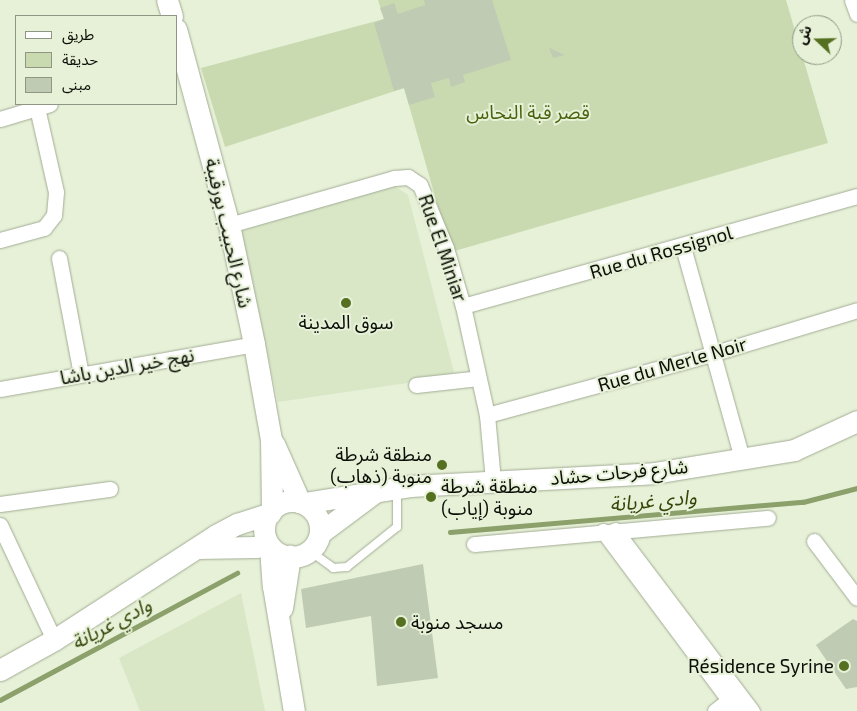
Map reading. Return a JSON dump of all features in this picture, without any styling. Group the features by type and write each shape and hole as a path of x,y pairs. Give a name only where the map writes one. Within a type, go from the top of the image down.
{"street":[{"path":"167,0 172,15"},
{"name":"شارع الحبيب بورقيبة","path":"178,41 181,60 229,225 254,344 271,439 271,511"},
{"path":"0,119 44,106 56,192 54,216 44,228 0,240"},
{"name":"Rue El Miniar","path":"229,225 394,178 408,177 425,190 463,306 487,416 492,480"},
{"name":"Rue du Rossignol","path":"463,306 683,247 857,196"},
{"path":"683,247 715,353 742,458"},
{"path":"59,258 81,374"},
{"name":"Rue du Merle Noir","path":"487,416 715,353 857,310"},
{"name":"نهج خير الدين باشا","path":"0,389 254,344"},
{"path":"416,385 479,378"},
{"name":"شارع فرحات حشاد","path":"302,502 396,488 492,480 654,473 794,450 857,421"},
{"name":"شارع الحبيب بورقيبة","path":"271,439 302,502"},
{"path":"0,504 110,489"},
{"name":"شارع فرحات حشاد","path":"306,547 375,492"},
{"path":"0,670 54,640 236,524 271,511 285,502 302,502 318,515 280,626"},
{"path":"271,511 264,528 269,545 294,711"},
{"path":"474,544 609,530 768,518"},
{"path":"0,525 54,640"},
{"path":"609,530 733,706 715,711"},
{"path":"609,530 752,711"},
{"path":"814,541 857,598"},
{"path":"197,548 269,545 306,547"}],"lane":[{"path":"306,547 333,568 347,567 398,526 396,488"}],"shaded area":[{"name":"سوق المدينة","path":"392,184 408,195 455,376 278,402 241,231"},
{"path":"241,593 265,711 140,711 119,658"}],"green space":[{"name":"قصر قبة النحاس","path":"378,0 786,0 792,20 792,65 805,65 828,143 451,252 404,88 225,147 201,68 384,19"}],"building":[{"path":"424,0 492,0 511,60 463,75 465,82 451,87 449,78 431,83 435,97 409,105 404,88 394,91 374,23 384,19 380,8 394,3 398,14 425,5"},
{"path":"549,48 565,55 553,58"},
{"name":"مسجد منوبة","path":"423,564 438,678 377,686 371,616 306,628 301,589"},
{"name":"Résidence Syrine","path":"853,619 857,621 857,687 846,689 816,645"}],"waterway":[{"name":"وادي غريانة","path":"450,532 803,502 857,488"},
{"name":"وادي غريانة","path":"0,700 237,573"}],"place":[{"name":"سوق المدينة","path":"346,303"},
{"name":"منطقة شرطة منوبة (ذهاب)","path":"442,465"},
{"name":"منطقة شرطة منوبة (إياب)","path":"431,497"},
{"name":"مسجد منوبة","path":"401,622"},
{"name":"Résidence Syrine","path":"844,666"}]}
